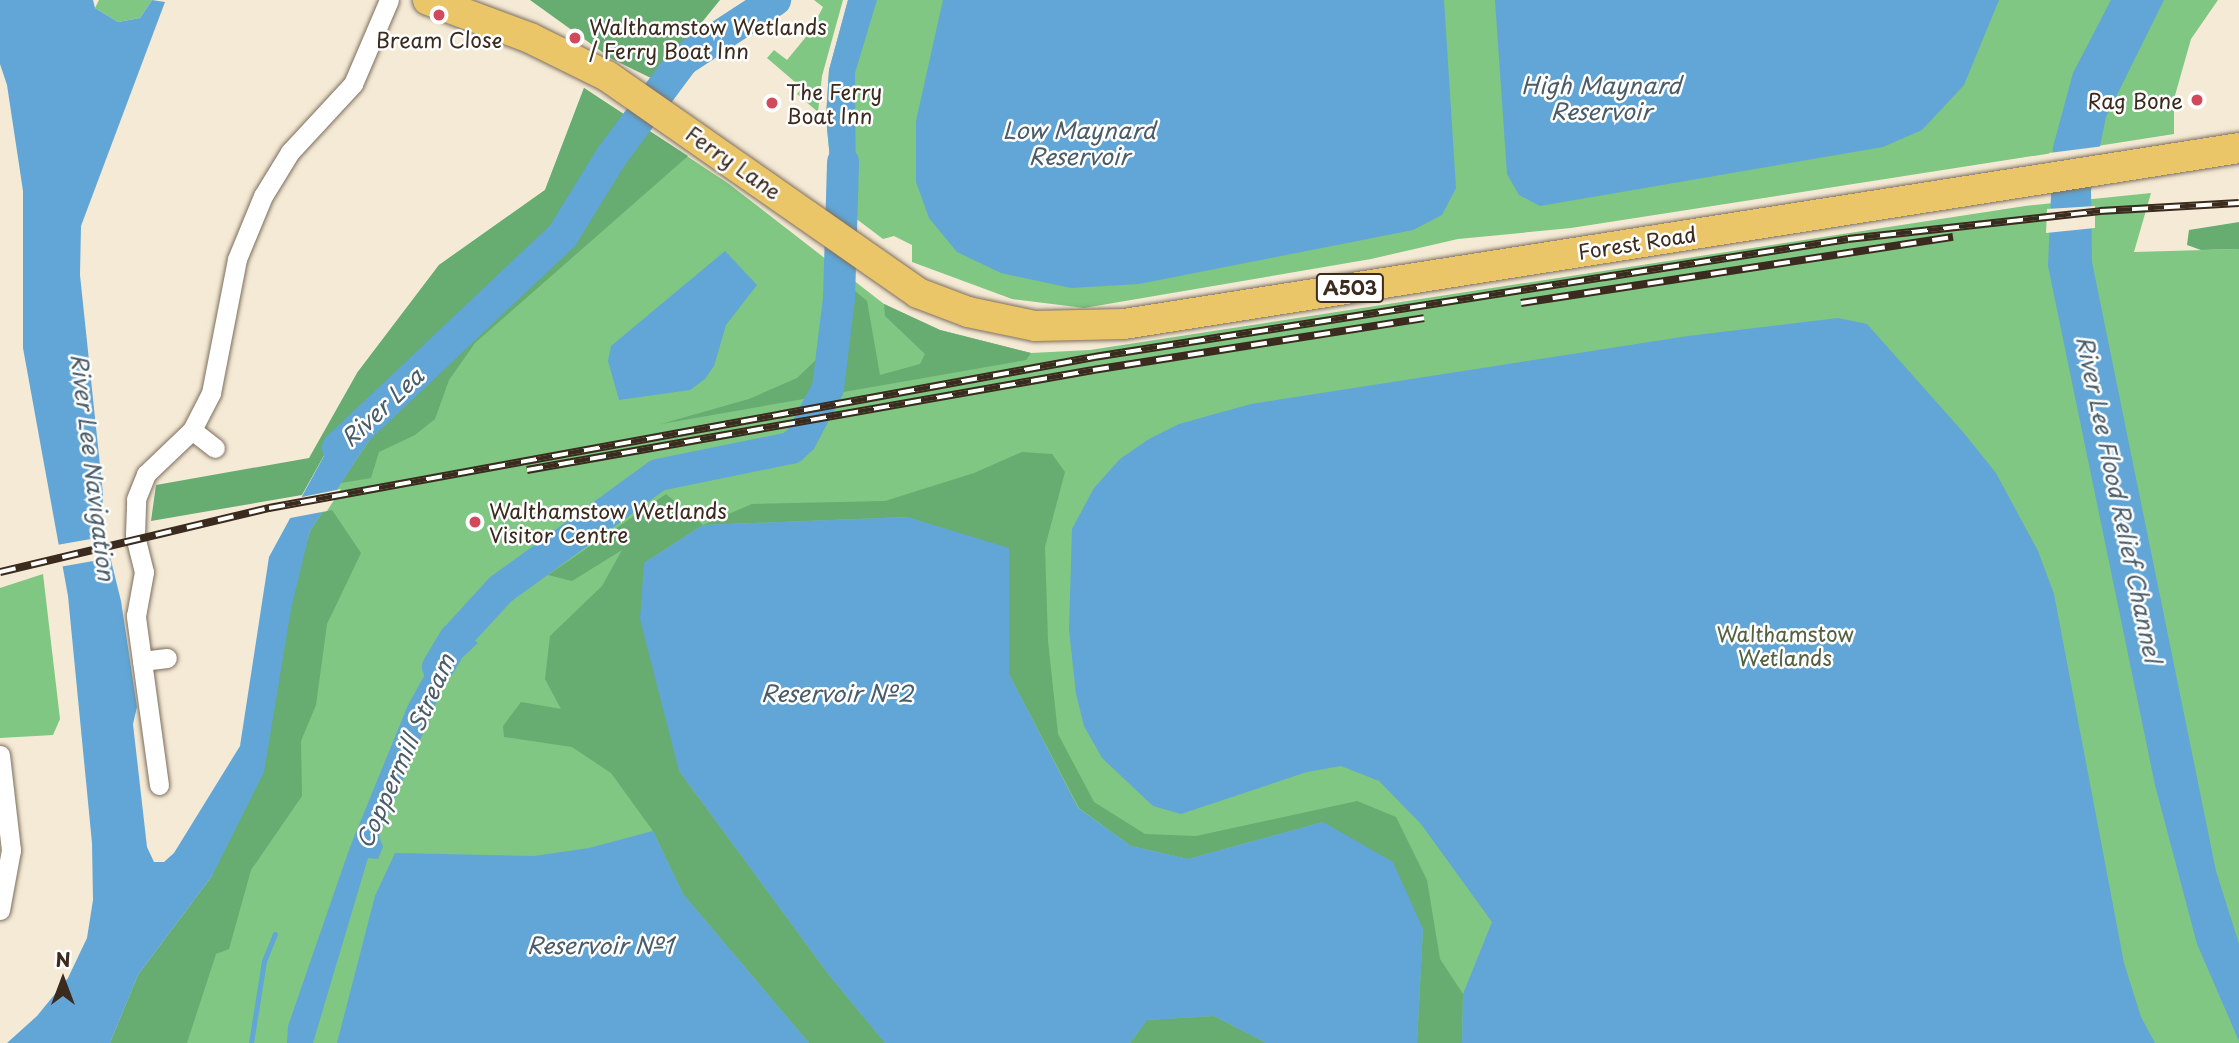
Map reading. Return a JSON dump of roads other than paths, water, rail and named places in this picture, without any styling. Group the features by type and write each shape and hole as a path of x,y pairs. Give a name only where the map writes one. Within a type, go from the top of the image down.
{"main road":[{"name":"Ferry Lane","path":"428,0 558,51 626,88 918,293 942,304 1035,326"},
{"name":"Forest Road","path":"1035,326 1124,324 2239,148"}],"street":[{"path":"159,785 136,616 144,572 135,535 136,499 152,466 192,430 216,377 232,279 251,220 285,159 353,84 389,0"},
{"path":"192,430 215,448"},
{"path":"142,661 167,657"},
{"path":"0,755 11,866 0,910"}],"water":[{"name":"River Lee Navigation","path":"0,0 93,0 95,8 118,22 140,18 152,0 165,2 81,226 80,275 103,494 102,524 121,601 137,707 133,724 147,847 154,862 164,862 174,853 240,746 269,557 337,432 355,409 379,425 310,531 291,609 264,772 212,876 138,975 110,1043 7,1043 37,1016 68,978 87,938 93,900 92,843 68,596 23,348 23,191 7,85 0,64"},
{"path":"848,0 877,0 855,73 856,205 834,202 826,117 829,70"},
{"name":"Low Maynard Reservoir","path":"943,0 1444,0 1456,188 1442,215 1413,230 1139,284 1071,288 1001,273 957,252 929,218 916,182 916,121"},
{"name":"High Maynard Reservoir","path":"1495,0 1999,0 1964,85 1922,130 1883,147 1540,206 1519,195 1507,174"},
{"name":"River Lee Flood Relief Channel","path":"2111,0 2164,0 2106,117 2091,190 2092,262 2216,871 2239,944 2239,1041 2197,944 2155,785 2048,266 2053,147 2073,73"},
{"path":"725,251 757,285 726,325 714,366 705,379 690,390 619,400 608,361 611,346"},
{"path":"1838,318 1867,324 1963,432 1996,473 2038,551 2054,594 2124,963 2141,1017 2155,1043 1462,1043 1463,994 1492,922 1421,824 1379,781 1341,766 1307,772 1181,814 1153,806 1102,758 1084,726 1076,694 1069,630 1072,529 1094,488 1120,459 1149,439 1179,424 1251,404 1688,336"},
{"name":"Reservoir №2","path":"907,517 1009,548 1009,674 1078,808 1131,846 1188,859 1323,822 1393,862 1423,929 1417,1043 1266,1043 1214,1016 1147,1020 1130,1043 885,1043 829,975 679,771 640,619 644,563 703,525"},
{"path":"453,624 478,643 451,668 379,836 383,847 378,859 368,858 313,1043 287,1043 288,1026 350,847 408,705"},
{"name":"Reservoir №1","path":"653,831 683,894 809,1043 337,1043 375,896 395,853 534,856 589,848"}],"waterway":[{"name":"River Lea","path":"338,448 563,235 611,157 683,60 775,0"},
{"name":"Coppermill Stream","path":"438,667 455,639 501,589 658,475 791,448 801,439 828,388 839,299 843,162"},
{"path":"251,1043 264,961 275,934"}],"railway":[{"path":"0,572 269,508 1094,357 1848,239 2100,211 2239,203"},
{"path":"1521,303 1953,237"},
{"path":"527,470 1093,370 1424,318"}],"place":[{"name":"Bream Close","path":"439,15"},
{"name":"Walthamstow Wetlands / Ferry Boat Inn","path":"575,38"},
{"name":"Rag Bone","path":"2197,100"},
{"name":"The Ferry Boat Inn","path":"772,103"},
{"name":"Walthamstow Wetlands Visitor Centre","path":"475,522"}],"park label":[{"name":"Walthamstow Wetlands","path":"1785,645"}]}
